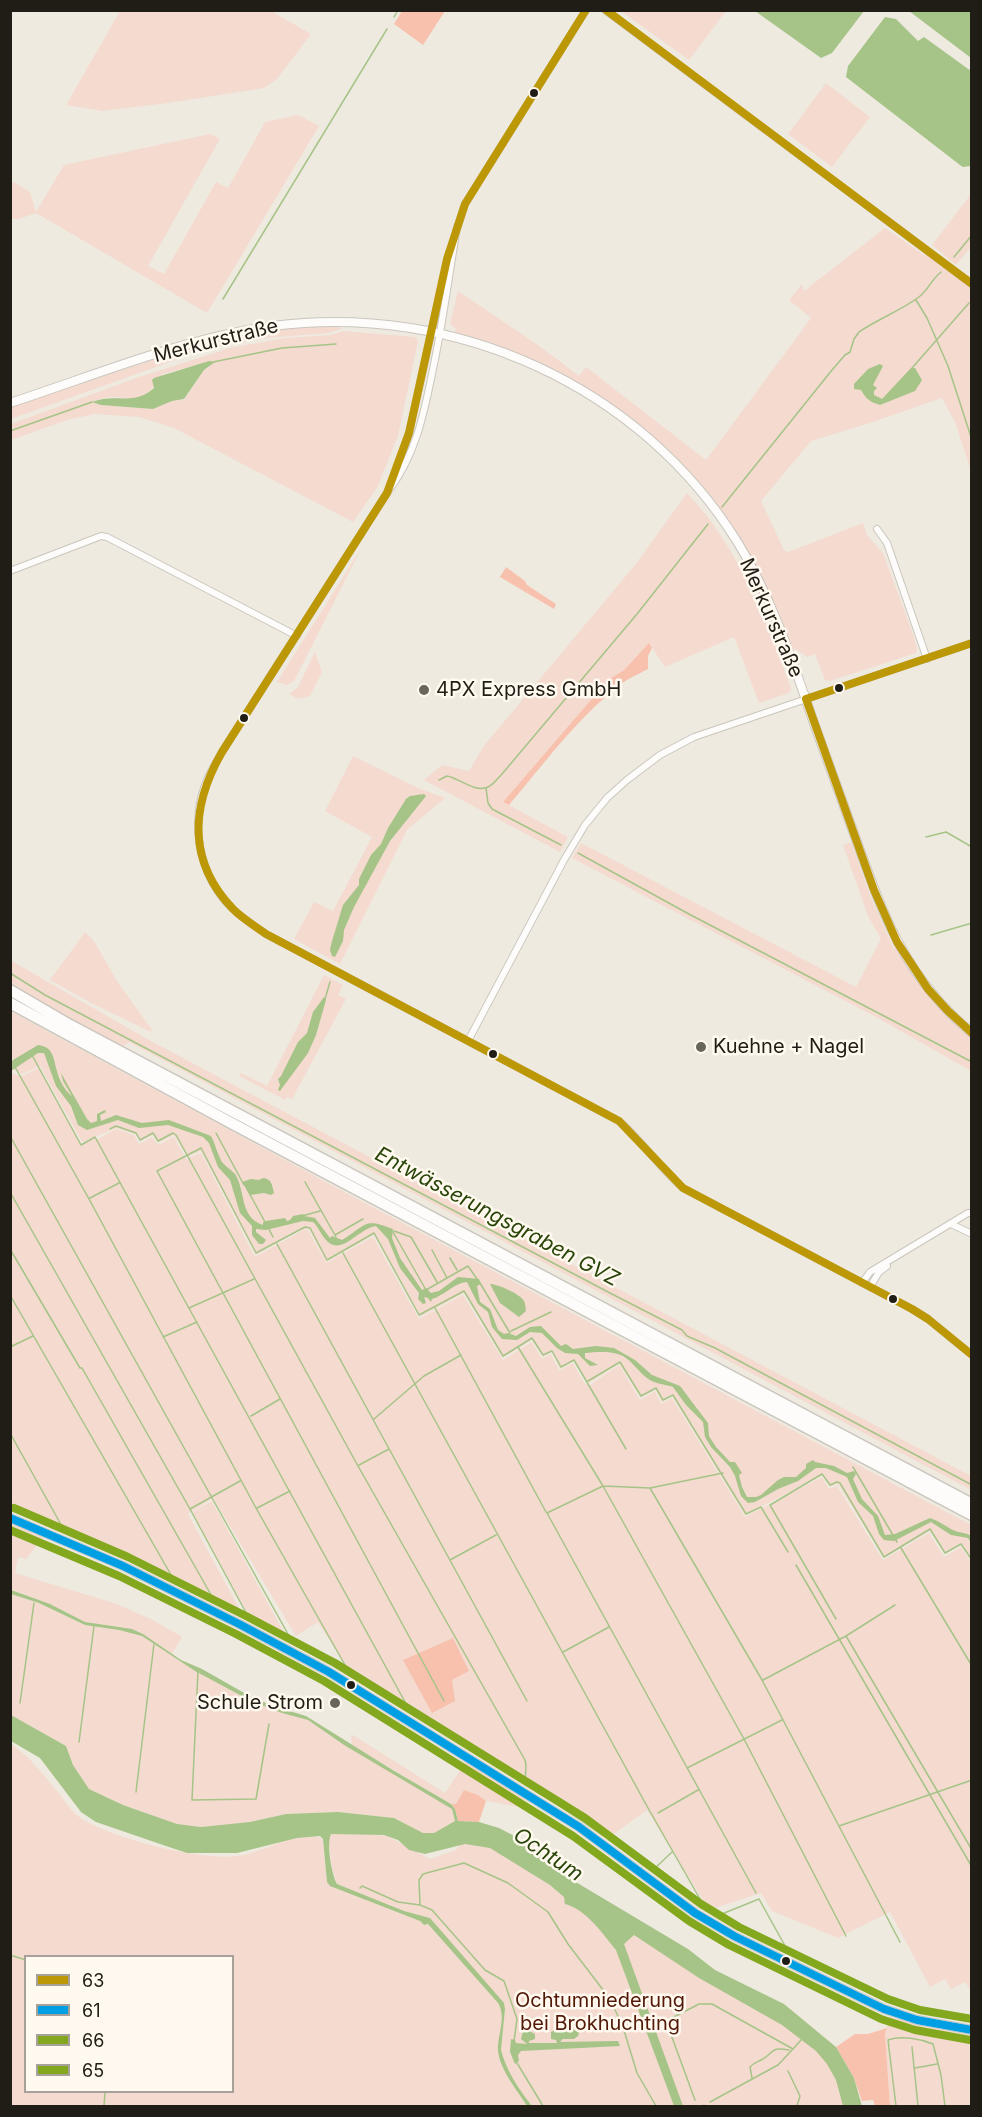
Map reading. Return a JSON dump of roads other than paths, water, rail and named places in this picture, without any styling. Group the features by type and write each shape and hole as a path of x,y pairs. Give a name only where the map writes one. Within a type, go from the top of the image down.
{"highway":[{"path":"10,990 70,1025 972,1504"},
{"path":"10,1003 212,1113 972,1515"}],"main road":[{"path":"10,1518 162,1585 241,1624 329,1672 568,1820 695,1913 734,1936 889,2011 917,2020 972,2030"}],"street":[{"path":"586,10 461,207 441,332 418,438 406,466 222,752 207,780 200,804 198,829 200,848 208,873 223,898 247,921 276,939 619,1121 683,1188 928,1319 972,1355"},
{"path":"605,10 972,284"},
{"path":"387,493 409,433 457,228"},
{"name":"Merkurstraße","path":"10,404 199,341 301,322 356,322 441,332 513,354 571,383 631,423 676,464 712,506 749,562 773,611 892,932 913,970 926,987 940,1004 972,1033"},
{"path":"877,529 887,543 927,659"},
{"path":"10,571 101,536 107,537 297,636"},
{"path":"468,1041 565,858 585,825 607,798 642,767 678,745 730,724 972,643"},
{"path":"862,1283 870,1272 972,1213"},
{"path":"951,1224 972,1234"},
{"path":"870,1287 879,1272 894,1259"}],"waterway":[{"path":"394,17 398,10"},
{"path":"223,299 387,29"},
{"path":"954,257 972,235"},
{"path":"722,507 832,370 850,352 859,332 919,297 941,272"},
{"path":"916,300 927,318 948,366 972,440"},
{"path":"912,368 969,303"},
{"name":"Entwässerungsgraben GVZ","path":"213,362 282,348 336,344"},
{"name":"Entwässerungsgraben GVZ","path":"10,431 92,402"},
{"path":"439,780 447,776 452,777 478,788 488,787 494,783 637,614 708,524"},
{"name":"Entwässerungsgraben GVZ","path":"486,788 488,803 492,809 561,845"},
{"path":"926,837 946,832 972,847"},
{"name":"Entwässerungsgraben GVZ","path":"578,853 687,913 972,1062"},
{"path":"931,935 972,923"},
{"name":"Entwässerungsgraben GVZ","path":"10,973 45,995 972,1485"},
{"path":"325,999 330,982"},
{"path":"32,1055 81,1145 95,1137 410,1711"},
{"path":"15,1067 256,1508 345,1665 347,1673"},
{"path":"110,1129 116,1126 136,1133 140,1140 153,1133 158,1141 173,1133 176,1135 358,1466 525,1760 525,1784"},
{"path":"216,1133 244,1185"},
{"path":"10,1136 293,1643"},
{"path":"444,1701 157,1171 201,1148 256,1253 305,1227 310,1228 327,1260 374,1233 419,1315 464,1291 503,1356 532,1338 543,1355 552,1351 561,1367 574,1360 626,1449"},
{"path":"305,1182 336,1237"},
{"path":"90,1198 119,1183"},
{"path":"247,1189 265,1222"},
{"path":"10,1192 190,1509 250,1620"},
{"path":"302,1216 320,1211"},
{"path":"335,1235 363,1219"},
{"path":"269,1229 273,1237"},
{"path":"394,1231 411,1237 437,1282"},
{"path":"393,1232 426,1290"},
{"path":"277,1244 527,1701"},
{"path":"10,1249 82,1368 214,1600"},
{"path":"432,1250 447,1278"},
{"path":"343,1253 704,1906"},
{"path":"450,1258 457,1270"},
{"path":"426,1290 468,1266 477,1279"},
{"path":"189,1308 254,1279"},
{"path":"480,1283 510,1333"},
{"path":"10,1295 174,1580"},
{"path":"435,1308 546,1512"},
{"path":"511,1331 551,1312"},
{"path":"163,1337 197,1322"},
{"path":"10,1347 33,1336"},
{"path":"518,1347 603,1486 744,1739 846,1936"},
{"path":"374,1419 424,1376 461,1355"},
{"path":"588,1381 620,1362 641,1396 656,1388 663,1400 673,1395 746,1514 761,1507 788,1552"},
{"path":"251,1416 280,1399"},
{"path":"10,1433 64,1530"},
{"path":"359,1465 389,1449"},
{"path":"853,1467 897,1542"},
{"path":"723,1473 650,1488 603,1486 547,1513 756,1893"},
{"path":"836,1619 770,1505 822,1474 830,1485 840,1483 884,1557 930,1529 945,1553 961,1544 972,1560"},
{"path":"190,1509 240,1481"},
{"path":"650,1488 762,1680 900,1942"},
{"path":"257,1508 290,1491"},
{"path":"10,1509 135,1563 297,1646 366,1685 527,1784 602,1835"},
{"path":"450,1560 496,1535"},
{"path":"901,1548 972,1666"},
{"path":"796,1565 972,1867"},
{"path":"20,1703 34,1603"},
{"path":"763,1680 846,1636 895,1605"},
{"path":"79,1742 94,1626"},
{"path":"563,1652 609,1627"},
{"path":"846,1636 972,1850"},
{"path":"136,1792 154,1644"},
{"path":"198,1670 192,1800 256,1799 269,1724"},
{"path":"687,1768 782,1720"},
{"path":"839,1826 972,1780"},
{"path":"658,1813 698,1790"},
{"path":"609,1840 653,1870 672,1852"},
{"path":"420,1905 419,1880 423,1874 464,1863 508,1883 548,1912 568,1944 610,1999 623,2027 637,2073 656,2106"},
{"path":"360,1888 362,1886 398,1902 420,1905 432,1910 485,1970 504,1981 517,2019 514,2041"},
{"path":"717,1916 759,1899 789,1953"},
{"path":"10,1955 24,1959"},
{"path":"695,2100 666,2021 699,2004 712,2004 793,2049 801,2040"},
{"path":"896,2106 888,2040 905,2038 933,2044 941,2075 945,2106"},
{"path":"912,2047 918,2106"},
{"path":"752,2078 750,2067 753,2064 776,2049 789,2050"},
{"path":"710,2102 778,2065 792,2050"},
{"path":"517,2063 543,2106"},
{"path":"915,2068 937,2064"},
{"path":"788,2071 800,2096 797,2106"},
{"path":"104,2106 105,2093"}],"place":[{"name":"4PX Express GmbH","path":"424,690"},
{"name":"Kuehne + Nagel","path":"701,1047"},
{"name":"Schule Strom","path":"335,1703"}],"water label":[{"name":"Ochtum","path":"548,1855"}],"park label":[{"name":"Ochtumniederung bei Brokhuchting","path":"600,2012"}]}
